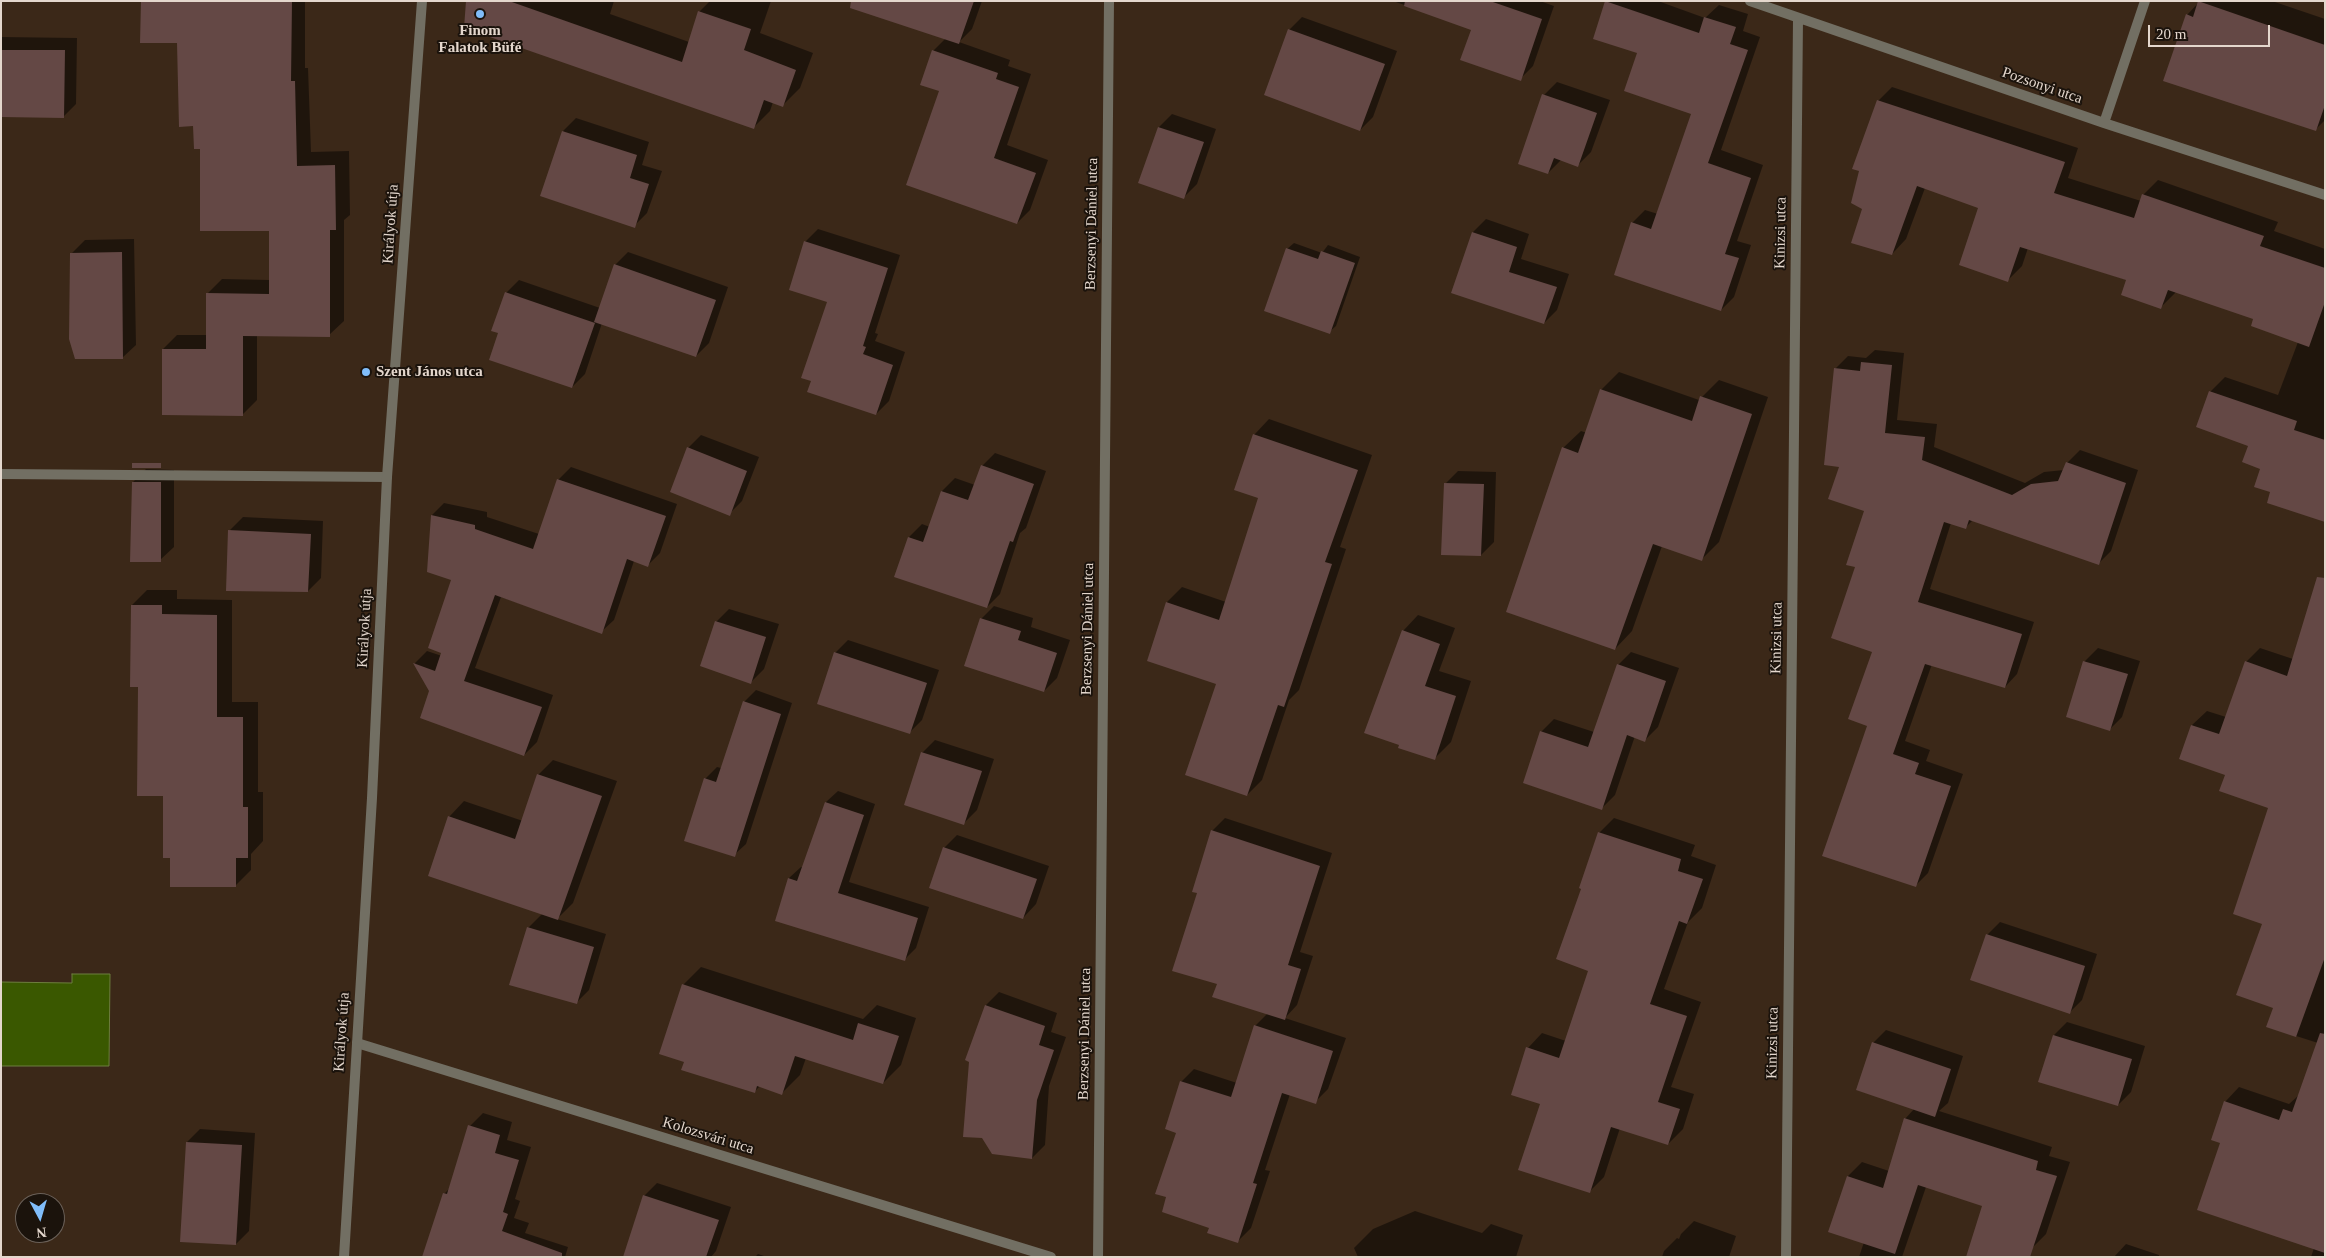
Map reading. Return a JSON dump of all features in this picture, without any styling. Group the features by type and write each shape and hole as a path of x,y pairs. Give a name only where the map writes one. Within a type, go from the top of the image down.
{"street":[{"name":"Királyok útja","path":"344,1257 372,798 387,478 422,1"},
{"name":"Berzsenyi Dániel utca","path":"1098,1257 1109,1"},
{"name":"Pozsonyi utca","path":"1750,1 2104,123 2325,195"},
{"path":"2104,123 2144,1"},
{"name":"Kinizsi utca","path":"1786,1257 1798,19"},
{"path":"1,474 387,478"},
{"name":"Kolozsvári utca","path":"357,1043 1051,1257"}],"shaded area":[{"path":"72,974 110,974 109,1066 1,1066 1,982 72,983"}],"building":[{"path":"141,1 292,1 291,81 295,81 297,166 335,165 336,230 330,230 330,337 243,336 243,416 162,415 162,349 206,349 206,293 269,294 269,231 200,231 200,149 194,149 193,126 179,127 177,43 140,43"},
{"path":"466,1 509,1 682,62 698,11 751,29 744,50 796,70 783,107 764,100 754,129 464,28"},
{"path":"851,1 974,1 959,44 850,8"},
{"path":"1405,1 1490,1 1542,19 1521,81 1460,60 1471,30 1404,6"},
{"path":"1605,1 1699,33 1704,17 1736,27 1730,44 1748,50 1708,163 1751,178 1725,254 1739,258 1721,311 1614,275 1631,222 1651,229 1691,114 1624,91 1637,53 1593,39"},
{"path":"2198,1 2325,45 2325,105 2316,131 2163,81 2186,14 2193,17"},
{"path":"1288,29 1385,64 1360,131 1264,95"},
{"path":"1,50 65,50 64,118 1,117"},
{"path":"932,50 998,73 996,79 1019,87 994,158 1036,173 1017,224 906,185 939,91 920,85"},
{"path":"1542,94 1597,113 1578,167 1554,158 1548,174 1518,164"},
{"path":"1877,100 2065,162 2054,193 2134,218 2142,194 2264,236 2260,246 2325,268 2325,302 2309,347 2251,326 2253,319 2168,290 2161,309 2121,295 2126,280 2020,247 2008,282 1959,265 1978,208 1917,186 1892,255 1851,243 1862,209 1851,203 1859,171 1852,169"},
{"path":"1158,127 1204,142 1184,199 1138,183"},
{"path":"562,131 637,155 630,178 649,184 635,228 540,196"},
{"path":"1472,232 1517,247 1509,272 1557,287 1544,324 1451,293"},
{"path":"804,241 888,268 863,346 866,347 863,354 893,365 876,415 807,392 811,381 801,378 827,302 789,290"},
{"path":"1286,248 1318,259 1321,251 1355,263 1330,334 1264,311"},
{"path":"122,252 123,359 75,359 69,339 70,253"},
{"path":"614,264 716,300 696,357 594,322"},
{"path":"505,292 595,323 572,388 489,360 498,333 491,331"},
{"path":"1861,362 1892,365 1885,433 1925,437 1922,460 2012,495 2031,484 2058,481 2066,462 2126,483 2099,565 1969,520 1966,529 1944,522 1918,602 2022,634 2005,688 1925,664 1893,754 1919,763 1915,774 1951,786 1916,887 1822,856 1867,726 1848,719 1872,652 1831,638 1855,567 1846,565 1864,511 1828,499 1839,467 1824,465 1834,368 1860,371"},
{"path":"1600,389 1692,421 1700,396 1752,414 1702,561 1653,544 1615,650 1506,612 1562,447 1578,453"},
{"path":"2209,391 2297,421 2294,430 2325,440 2325,522 2267,503 2270,492 2254,487 2260,469 2242,462 2248,446 2196,427"},
{"path":"1253,434 1358,470 1325,562 1332,564 1284,707 1278,705 1247,796 1185,775 1216,684 1147,661 1166,602 1219,620 1258,498 1234,490"},
{"path":"687,447 747,471 730,516 670,492"},
{"path":"132,463 161,463 161,468 132,468"},
{"path":"981,465 1034,484 1013,542 1010,541 987,608 894,577 908,537 923,542 941,491 968,500"},
{"path":"557,479 666,516 648,567 627,559 602,634 495,595 464,681 542,707 524,756 420,718 429,691 413,663 435,671 441,653 428,648 451,580 427,572 431,515 475,525 475,529 533,549"},
{"path":"132,482 161,482 161,562 130,562"},
{"path":"1444,483 1484,484 1481,556 1441,555"},
{"path":"228,530 311,534 308,592 226,591"},
{"path":"2317,577 2325,578 2325,957 2296,1037 2266,1027 2273,1008 2236,995 2262,924 2233,914 2268,808 2219,791 2225,775 2179,759 2191,725 2219,734 2245,661 2287,676"},
{"path":"131,605 162,605 162,614 217,615 217,717 243,717 243,807 248,807 248,858 236,858 236,887 170,887 170,858 163,858 163,796 137,796 138,687 130,687"},
{"path":"980,618 1021,631 1018,640 1057,653 1044,692 964,666"},
{"path":"715,621 766,637 751,684 700,666"},
{"path":"1402,630 1440,644 1425,686 1456,696 1435,760 1398,748 1399,745 1364,733"},
{"path":"834,652 927,683 910,734 817,704"},
{"path":"2083,661 2128,674 2110,731 2066,717"},
{"path":"1617,664 1666,681 1645,742 1627,735 1602,810 1523,783 1540,731 1588,747"},
{"path":"743,701 781,714 735,857 684,841 704,778 716,782"},
{"path":"921,752 982,771 964,825 904,805"},
{"path":"537,774 602,796 558,920 428,876 448,816 515,839"},
{"path":"825,802 864,815 838,893 918,918 905,961 775,921 788,878 797,881"},
{"path":"1211,830 1320,866 1288,965 1301,969 1285,1020 1212,997 1217,984 1172,971 1197,893 1192,892"},
{"path":"1598,832 1681,859 1678,871 1703,879 1687,924 1679,921 1650,1004 1687,1016 1658,1102 1680,1109 1668,1145 1611,1127 1590,1193 1518,1170 1540,1104 1511,1095 1526,1047 1559,1058 1588,971 1556,959 1581,889 1579,888"},
{"path":"943,847 1037,879 1023,919 929,888"},
{"path":"527,927 594,947 577,1004 509,985"},
{"path":"1986,934 2085,966 2070,1014 1970,980"},
{"path":"682,984 853,1040 858,1023 899,1036 883,1084 795,1056 782,1095 757,1086 755,1093 681,1070 684,1062 659,1054"},
{"path":"985,1005 1045,1026 1039,1045 1054,1050 1037,1100 1032,1159 992,1154 982,1138 963,1137 969,1062 965,1060"},
{"path":"1254,1025 1333,1051 1316,1104 1282,1093 1253,1183 1257,1184 1238,1243 1207,1233 1209,1228 1162,1212 1166,1197 1155,1194 1176,1133 1165,1129 1180,1081 1231,1097"},
{"path":"2320,1033 2325,1034 2325,1253 2197,1210 2220,1143 2211,1140 2224,1101 2279,1120 2283,1109 2292,1112"},
{"path":"2053,1035 2132,1059 2118,1106 2038,1082"},
{"path":"1872,1042 1951,1069 1935,1117 1856,1090"},
{"path":"1904,1118 2038,1161 2036,1170 2057,1176 2030,1257 1966,1257 1982,1206 1918,1185 1895,1254 1828,1232 1847,1176 1883,1188"},
{"path":"468,1125 500,1135 495,1153 519,1160 503,1212 508,1214 502,1231 562,1253 562,1257 422,1257 443,1193 447,1194"},
{"path":"186,1142 242,1145 236,1245 180,1242"},
{"path":"643,1195 719,1220 706,1257 623,1257"}],"place":[{"name":"Finom Falatok Büfé","path":"480,14"},
{"name":"Szent János utca","path":"366,372"}]}
